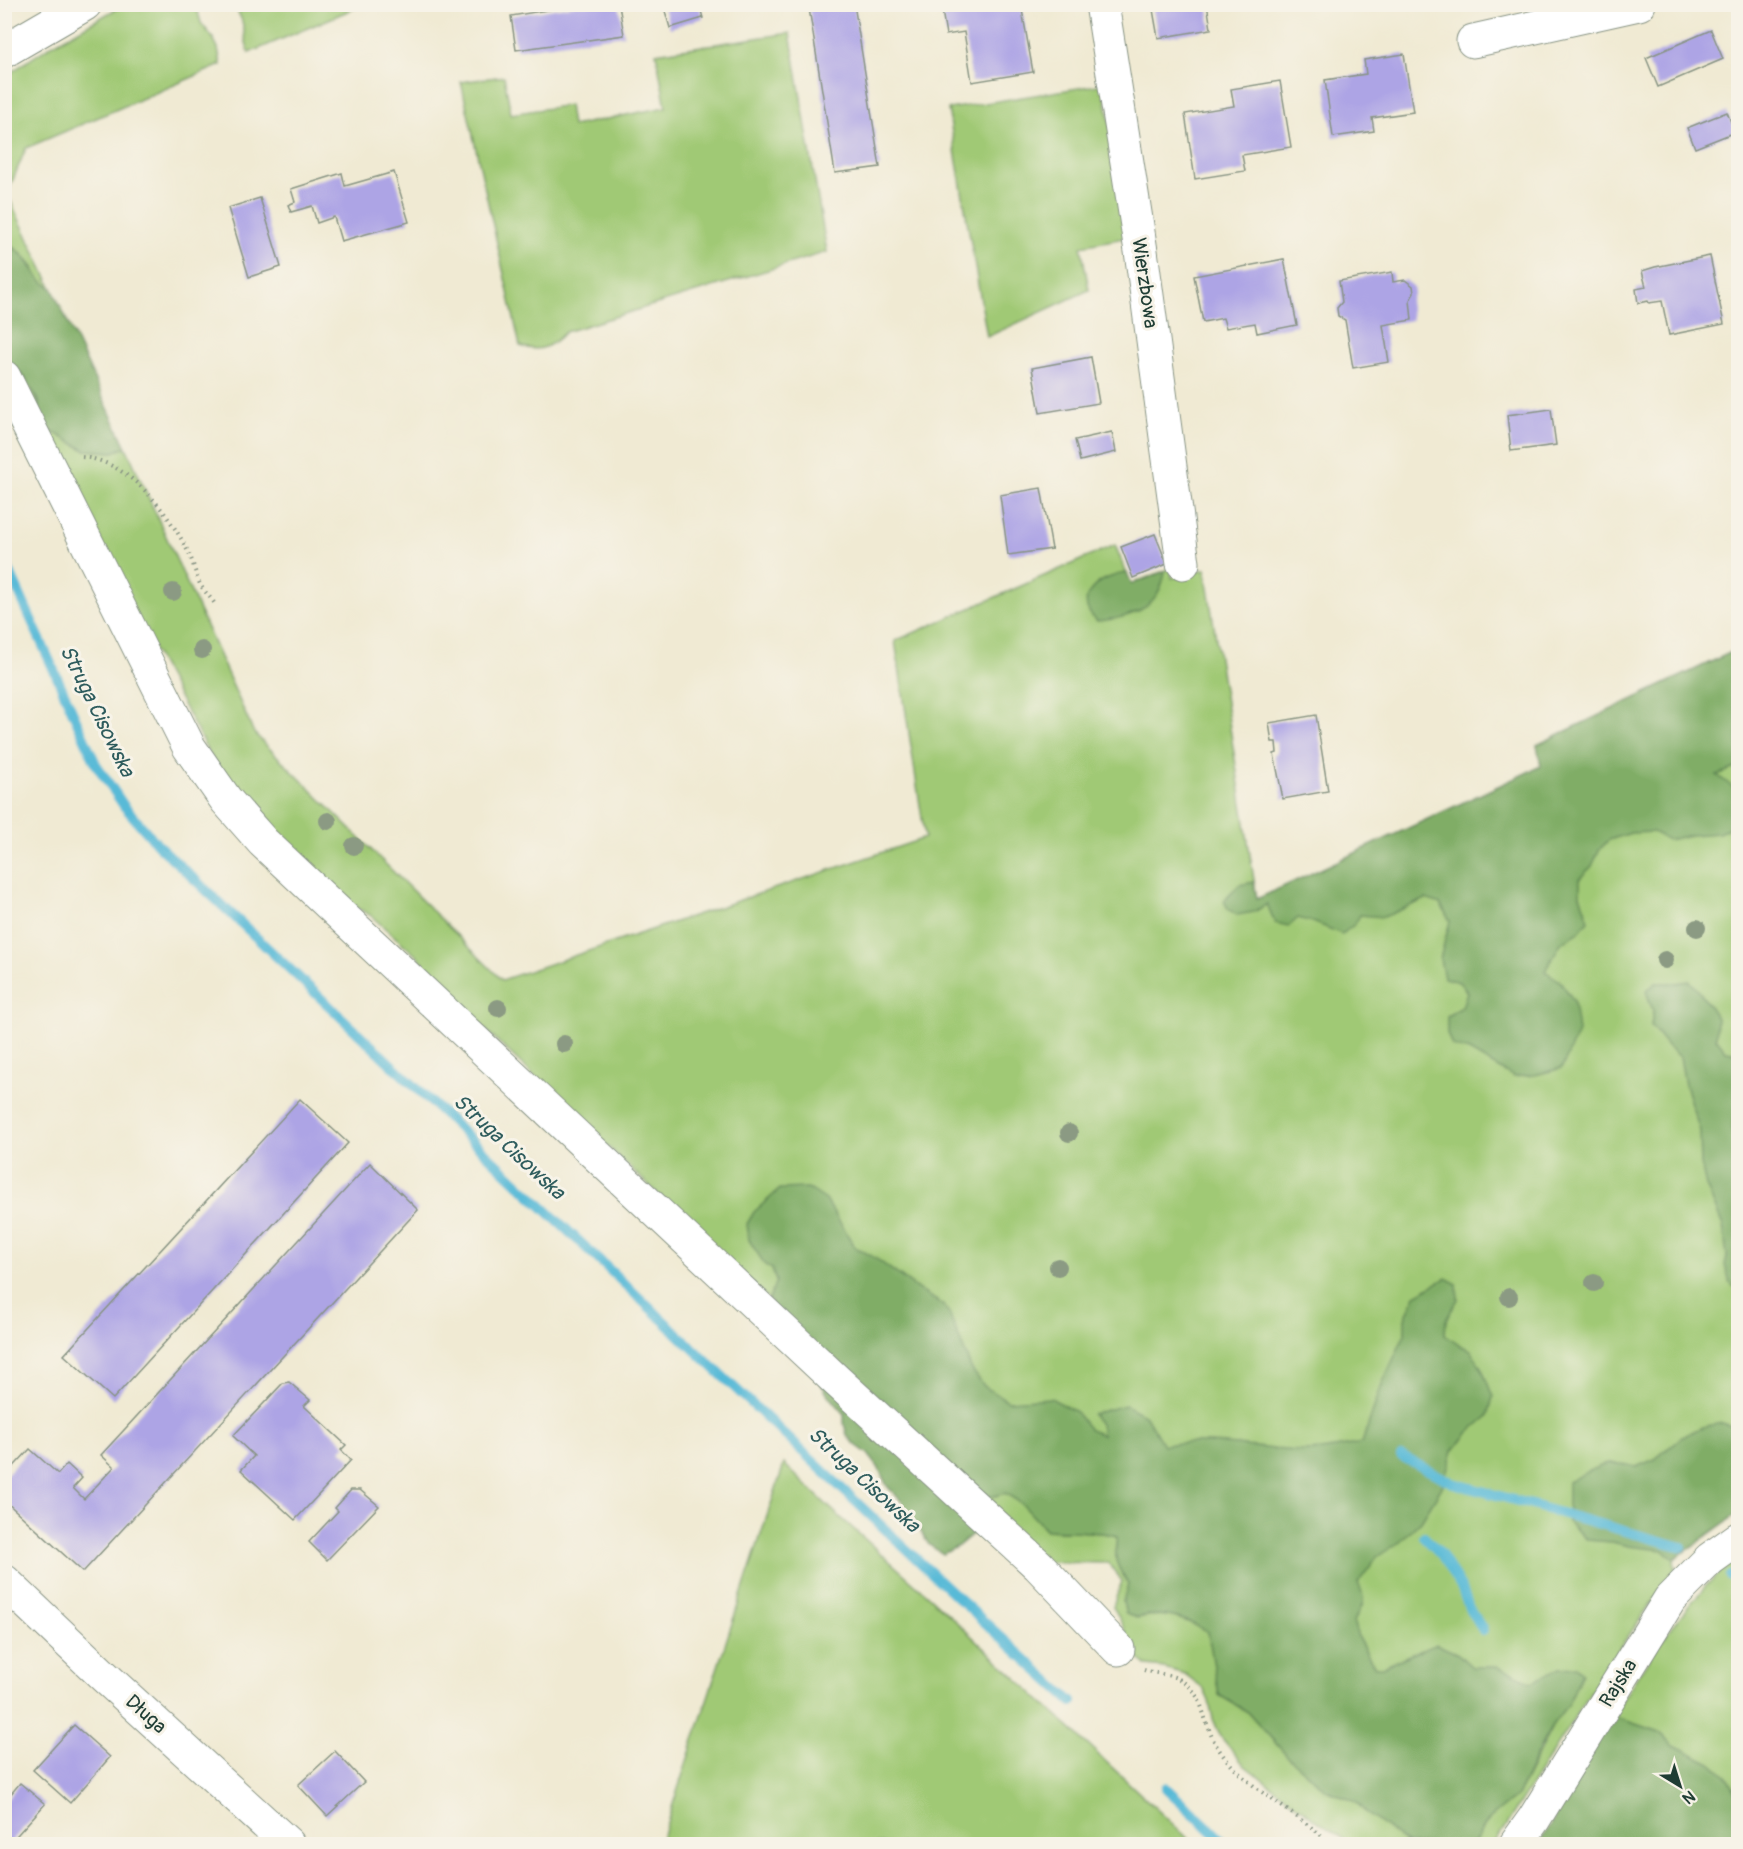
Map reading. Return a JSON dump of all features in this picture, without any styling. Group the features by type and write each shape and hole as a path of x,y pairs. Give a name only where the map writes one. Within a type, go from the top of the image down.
{"street":[{"path":"4,51 85,4"},
{"name":"Wierzbowa","path":"1102,4 1141,250 1183,563"},
{"path":"1473,41 1639,4"},
{"path":"4,378 189,747 226,800 263,842 1038,1565 1118,1649"},
{"name":"Rajska","path":"1516,1845 1670,1599 1710,1559 1738,1539"},
{"name":"Długa","path":"4,1581 288,1845"}],"path":[{"path":"40,449 61,455 89,458 123,471 165,514 189,555 201,585 215,604"},
{"path":"1118,1649 1144,1670 1177,1678 1190,1687 1199,1697 1209,1730 1219,1750 1237,1771 1331,1845"}],"green space":[{"path":"123,5 196,5 201,23 218,48 221,65 26,148 7,194 52,288 41,282 31,264 22,254 5,243 4,77 52,45"},
{"path":"233,5 362,5 249,53 242,23"},
{"path":"790,33 827,252 565,332 555,342 539,349 520,346 461,82 504,76 511,114 569,105 572,126 666,107 656,53"},
{"path":"1103,84 1130,237 1081,246 1089,290 987,337 948,109"},
{"path":"4,243 20,253 39,278 52,288 126,447 113,452 85,450 49,430 39,415 39,401 25,378 5,356"},
{"path":"4,356 32,389 39,415 68,440 85,450 113,452 126,447 254,733 502,980 925,838 895,641 1115,545 1131,584 1171,568 1172,578 1205,569 1257,899 1541,766 1537,745 1738,649 1738,1513 1674,1559 1675,1571 1609,1663 1494,1844 1473,1844 1490,1818 1517,1796 1553,1725 1464,1753 1328,1623 1421,1496 1022,1451 772,1269 776,1281 769,1300 449,995 418,957 370,915 334,895 222,777 89,530"},
{"path":"1165,571 1157,594 1142,609 1121,617 1097,621 1089,612 1086,604 1088,596 1092,589 1108,578 1127,573 1132,584"},
{"path":"1738,649 1738,767 1717,775 1738,791 1738,823 1719,833 1691,835 1668,840 1653,832 1631,833 1609,840 1599,850 1592,866 1580,878 1580,895 1589,920 1578,933 1561,943 1545,971 1560,981 1574,1001 1578,1032 1562,1068 1535,1075 1514,1077 1469,1051 1452,1046 1447,1033 1447,1016 1462,1007 1467,992 1459,982 1444,978 1440,959 1450,921 1440,904 1426,899 1384,917 1360,915 1355,924 1342,934 1298,918 1289,926 1275,923 1267,904 1254,912 1237,915 1228,909 1224,901 1239,885 1254,882 1257,899 1541,766 1537,745"},
{"path":"1689,981 1700,992 1717,1018 1716,1038 1726,1051 1738,1053 1738,1113 1733,1121 1732,1134 1738,1152 1738,1290 1730,1283 1725,1265 1727,1256 1723,1226 1706,1186 1701,1165 1700,1131 1685,1085 1680,1057 1669,1048 1651,1026 1653,1011 1646,991 1656,983"},
{"path":"808,1188 826,1200 855,1247 942,1304 949,1313 972,1370 985,1387 1008,1401 1051,1398 1076,1412 1090,1430 1102,1435 1100,1424 1092,1414 1125,1405 1146,1416 1163,1445 1215,1443 1309,1451 1362,1443 1382,1384 1405,1334 1405,1319 1415,1295 1446,1278 1457,1284 1458,1299 1446,1320 1445,1335 1471,1350 1482,1369 1493,1397 1488,1416 1469,1432 1453,1451 1442,1487 1421,1521 1398,1543 1377,1557 1358,1583 1363,1594 1363,1603 1353,1621 1359,1640 1375,1667 1382,1667 1436,1644 1458,1654 1472,1667 1499,1667 1532,1682 1560,1668 1577,1667 1582,1673 1568,1704 1540,1747 1517,1796 1490,1818 1473,1844 1408,1844 1369,1815 1356,1802 1326,1790 1287,1756 1248,1712 1219,1695 1208,1632 1189,1622 1169,1616 1137,1617 1126,1614 1123,1602 1128,1584 1116,1562 1117,1536 1046,1530 1021,1503 1005,1493 980,1500 975,1518 975,1532 958,1546 943,1554 929,1545 904,1504 887,1486 878,1467 868,1454 853,1443 847,1435 844,1413 826,1392 769,1300 776,1281 772,1269 765,1265 749,1240 747,1224 754,1212 780,1189"},
{"path":"1722,1423 1738,1428 1738,1513 1674,1559 1663,1550 1587,1540 1568,1522 1568,1482 1608,1464 1626,1464 1636,1467 1655,1459 1682,1437 1702,1427"},
{"path":"784,1464 933,1600 1194,1844 660,1844"},
{"path":"1005,1493 1022,1503 1046,1530 1117,1536 1116,1562 1128,1584 1123,1602 1136,1618 1174,1617 1209,1632 1219,1695 1248,1712 1287,1756 1326,1790 1356,1802 1369,1815 1408,1844 1351,1844 1245,1766 1221,1737 1203,1688 1185,1674 1147,1666 1126,1645 1130,1640 1113,1606 1122,1581 1108,1563 1044,1562 980,1500"},
{"path":"1738,1555 1738,1844 1598,1739 1661,1641 1697,1596"},
{"path":"1612,1716 1659,1732 1674,1745 1711,1763 1728,1778 1738,1799 1738,1844 1539,1844"}],"building":[{"path":"663,4 699,4 703,18 670,28"},
{"path":"829,4 854,4 880,167 835,173 809,8"},
{"path":"941,4 1021,4 1033,72 972,82 964,32 946,35"},
{"path":"1152,4 1207,4 1211,29 1158,38"},
{"path":"577,5 619,5 624,35 516,50 511,16"},
{"path":"1711,30 1723,59 1658,87 1646,58"},
{"path":"1404,54 1413,112 1372,118 1374,131 1333,137 1325,80 1366,74 1364,60"},
{"path":"1280,81 1291,147 1242,155 1245,171 1195,179 1185,114 1234,106 1231,89"},
{"path":"1727,112 1735,132 1695,148 1687,128"},
{"path":"394,172 409,222 341,241 334,217 317,223 312,206 291,212 288,205 295,202 291,189 342,173 345,186"},
{"path":"260,198 281,267 249,277 228,208"},
{"path":"1710,256 1724,324 1669,335 1662,301 1638,303 1636,289 1646,287 1642,271"},
{"path":"1284,259 1297,325 1257,333 1255,323 1226,328 1223,318 1203,322 1194,276"},
{"path":"1392,272 1393,282 1405,280 1413,286 1414,293 1410,300 1412,320 1383,325 1389,362 1353,368 1345,320 1338,316 1337,308 1342,302 1339,281"},
{"path":"1091,357 1099,403 1040,413 1032,368"},
{"path":"1551,409 1556,445 1511,451 1507,415"},
{"path":"1112,432 1116,452 1080,461 1075,440"},
{"path":"1041,488 1052,549 1008,555 1000,495"},
{"path":"1155,534 1167,564 1133,578 1121,547"},
{"path":"1316,715 1328,791 1283,799 1274,754 1277,753 1276,742 1272,742 1269,723"},
{"path":"300,1099 348,1143 113,1399 64,1355"},
{"path":"370,1163 418,1210 83,1572 4,1500 4,1477 30,1449 58,1474 67,1464 82,1478 73,1488 84,1499 114,1467 101,1455"},
{"path":"289,1382 310,1400 304,1406 346,1445 341,1450 351,1460 295,1520 241,1470 254,1456 233,1436 283,1383"},
{"path":"351,1490 360,1490 379,1506 327,1560 309,1542 338,1511 335,1508"},
{"path":"74,1725 110,1757 70,1803 33,1770"},
{"path":"335,1751 364,1782 327,1816 298,1785"},
{"path":"20,1783 45,1804 9,1844 5,1844 5,1801"}],"waterway":[{"name":"Struga Cisowska","path":"4,559 96,764 124,806 157,844 955,1595 1072,1702"},
{"path":"1401,1456 1453,1483 1682,1547"},
{"path":"1424,1537 1441,1554 1483,1630"},
{"path":"1730,1576 1738,1574"},
{"name":"Struga Cisowska","path":"1166,1788 1226,1844"}]}
